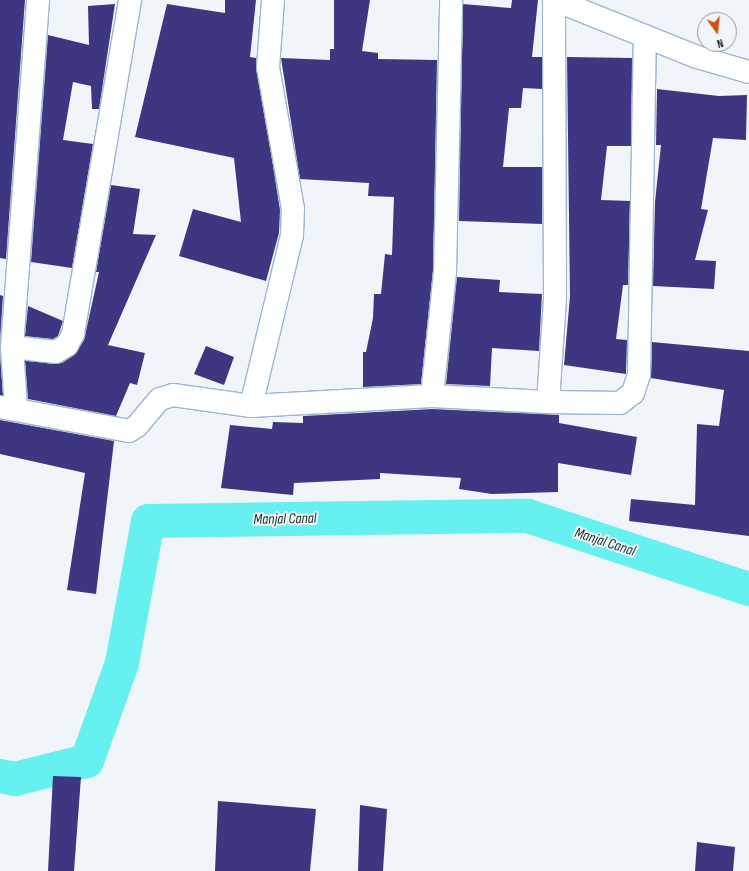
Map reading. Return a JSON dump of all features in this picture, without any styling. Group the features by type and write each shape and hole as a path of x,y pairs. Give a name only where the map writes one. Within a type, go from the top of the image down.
{"street":[{"path":"38,0 8,407 129,431 137,426 160,399 173,395 251,406 432,396 548,402 620,403 633,393 639,374 645,36"},
{"path":"12,347 56,352 67,345 73,334 130,0"},
{"path":"251,406 292,235 293,209 268,67 272,0"},
{"path":"432,396 445,272 451,0"},
{"path":"548,402 555,298 561,1 645,36 749,72"}],"building":[{"path":"0,0 25,0 6,259 0,258"},
{"path":"225,0 256,0 250,57 256,58 280,210 279,233 266,281 179,256 193,209 241,222 234,158 135,137 167,4 225,13"},
{"path":"334,0 370,0 362,51 378,53 378,59 437,60 433,270 421,384 363,387 363,352 366,352 373,318 374,294 381,294 385,254 392,255 394,197 368,196 369,183 300,179 281,58 330,60 330,49 334,49"},
{"path":"512,0 538,0 532,57 542,57 542,89 523,88 521,108 509,108 503,167 542,167 542,224 459,221 463,4 511,8"},
{"path":"115,4 99,109 92,109 91,86 73,82 63,140 93,144 72,268 31,262 48,35 89,45 88,6"},
{"path":"567,57 632,58 631,146 607,146 601,200 630,201 628,285 623,285 616,339 627,340 626,374 564,365 570,296"},
{"path":"657,89 719,96 747,95 746,140 713,138 701,209 708,210 695,260 716,261 714,289 653,286 655,202 661,145 656,145"},
{"path":"111,185 140,189 133,234 156,235 108,345 145,353 137,385 130,383 116,416 28,399 25,361 62,363 74,355 84,340 99,272 96,272"},
{"path":"457,277 500,280 499,292 542,294 539,351 492,348 490,386 446,384"},
{"path":"0,295 3,296 0,340"},
{"path":"28,306 63,321 58,336 53,339 25,336"},
{"path":"652,342 749,351 749,536 629,521 631,499 695,505 697,424 719,426 724,390 651,378"},
{"path":"206,346 234,357 224,385 194,374"},
{"path":"0,355 3,395 0,395"},
{"path":"432,409 559,415 559,423 637,437 631,475 558,463 558,492 492,494 459,489 461,478 380,473 380,479 294,483 293,495 221,488 230,425 272,429 273,422 303,423 303,416"},
{"path":"0,420 114,441 96,594 67,590 85,473 0,454"},
{"path":"53,776 81,777 74,871 48,871"},
{"path":"218,801 316,809 310,871 215,871"},
{"path":"360,805 387,809 383,871 358,871"},
{"path":"697,842 735,847 733,871 695,871"}],"waterway":[{"name":"Manjal Canal","path":"0,776 15,779 87,761 122,663 148,521 528,516 749,589"}]}
